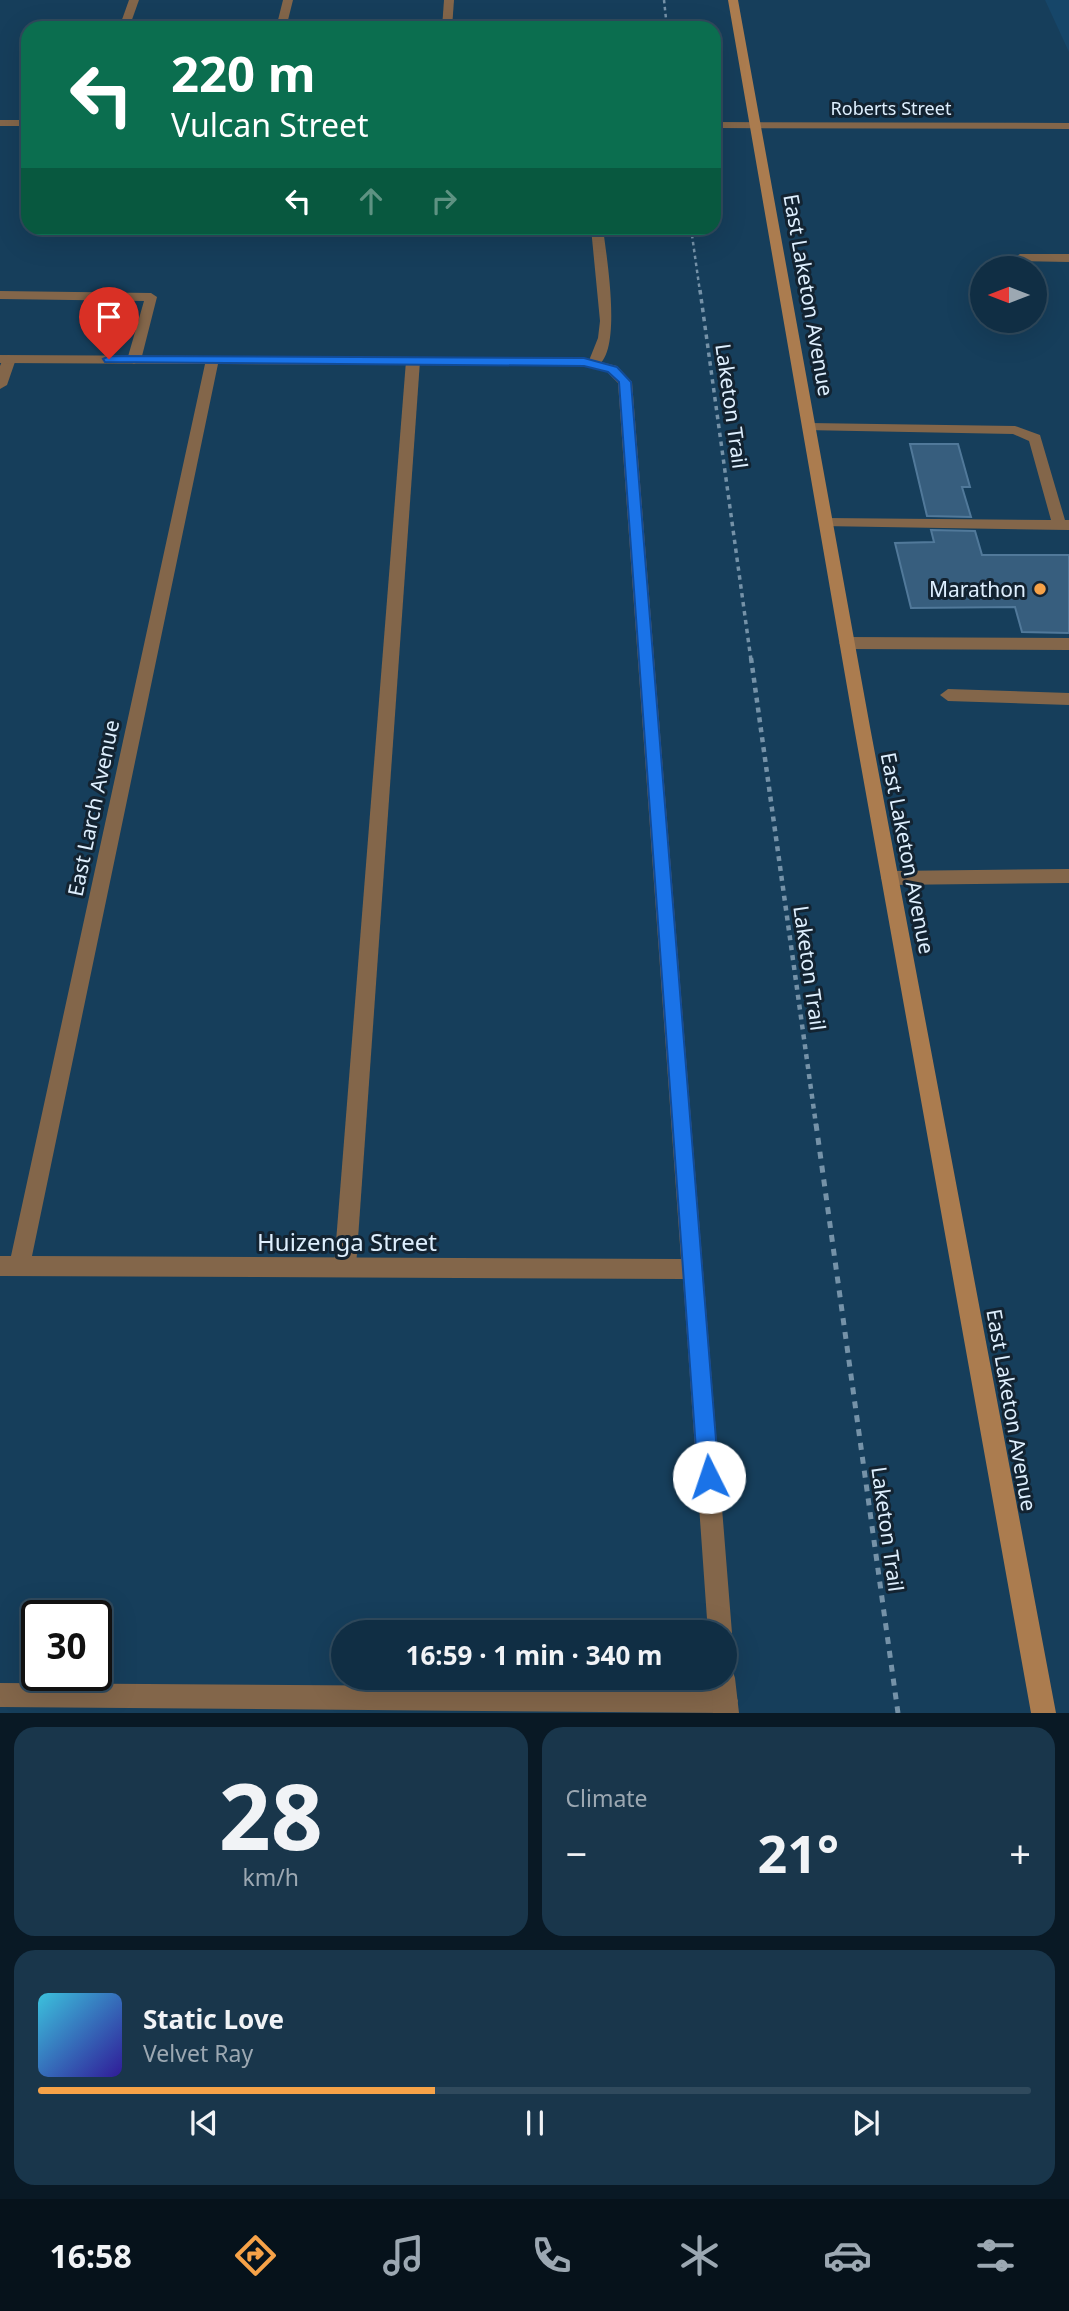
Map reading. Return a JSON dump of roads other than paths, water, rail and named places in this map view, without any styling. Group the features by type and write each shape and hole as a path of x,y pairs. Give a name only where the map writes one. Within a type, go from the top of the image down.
{"main road":[{"name":"East Laketon Avenue","path":"733,0 847,643 1044,1713"}],"street":[{"path":"126,21 134,0"},
{"path":"283,21 288,0"},
{"path":"448,21 449,0"},
{"path":"0,123 21,123"},
{"name":"Roberts Street","path":"721,125 1069,126"},
{"path":"598,235 606,321 604,366"},
{"path":"1047,258 1069,258"},
{"path":"0,295 152,297 134,360"},
{"path":"0,385 5,359 413,361 604,366 625,382 628,390 719,1620"},
{"name":"East Larch Avenue","path":"9,1266 212,360"},
{"path":"345,1267 413,361"},
{"path":"809,427 1014,430 1035,438 1064,525 826,523"},
{"path":"847,643 1069,644"},
{"path":"948,695 1069,699"},
{"path":"890,878 1069,876"},
{"name":"Huizenga Street","path":"9,1266 694,1269"},
{"path":"0,1695 725,1697"}],"place":[{"name":"Marathon","path":"1040,589"}]}
